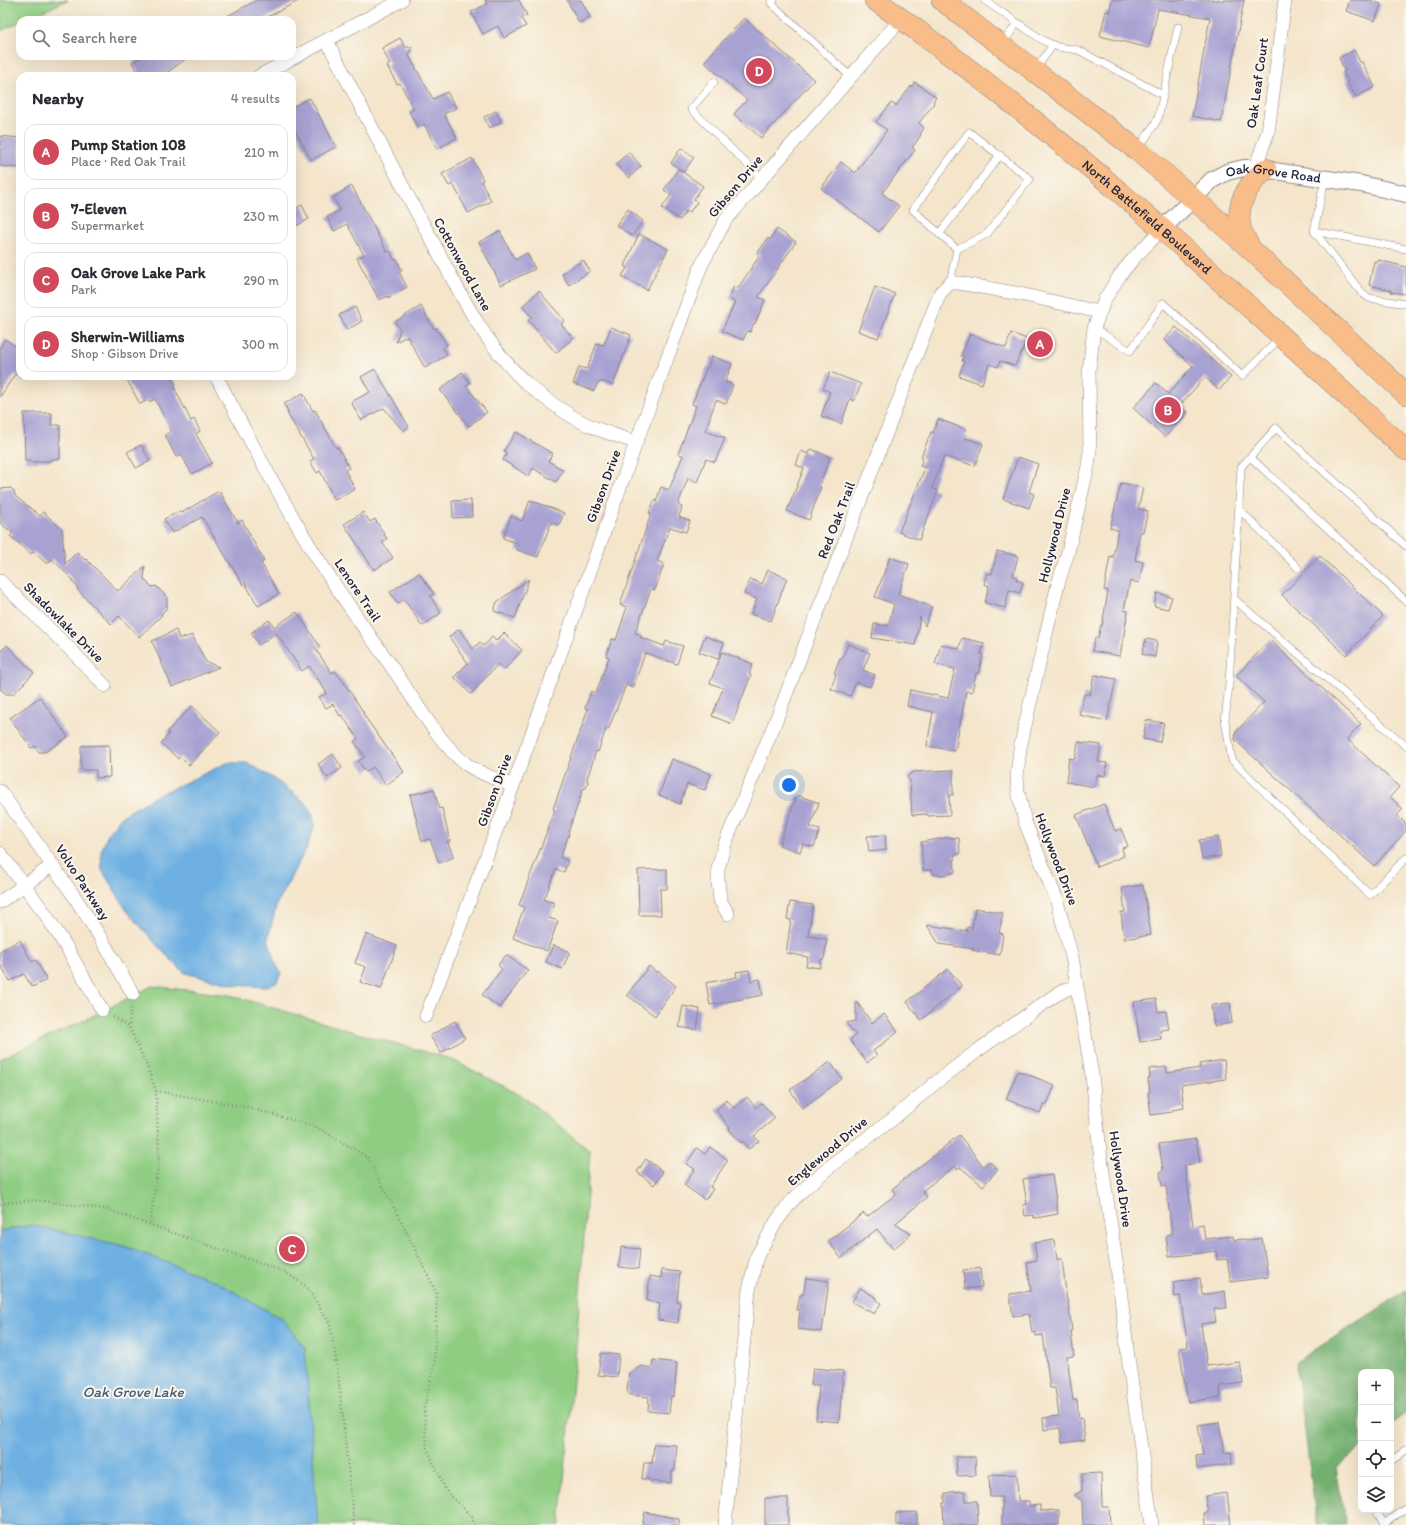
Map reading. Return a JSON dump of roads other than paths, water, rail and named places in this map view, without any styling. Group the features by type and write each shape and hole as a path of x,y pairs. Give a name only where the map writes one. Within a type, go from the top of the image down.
{"main road":[{"name":"North Battlefield Boulevard","path":"875,0 997,92 1137,206 1406,450"},
{"path":"942,0 1138,150 1251,250 1406,394"},
{"path":"1251,250 1240,227 1240,209 1242,199 1250,183 1260,169"}],"street":[{"path":"296,57 402,0"},
{"name":"Oak Leaf Court","path":"1260,169 1268,132 1285,0"},
{"name":"Gibson Drive","path":"426,1016 513,786 636,442 701,266 725,221 901,19"},
{"name":"Cottonwood Lane","path":"327,41 471,312 497,352 526,382 548,400 575,418 592,427 636,442"},
{"path":"267,72 290,60"},
{"name":"Oak Grove Road","path":"1162,229 1212,180 1227,172 1244,168 1361,184 1406,194"},
{"name":"Hollywood Drive","path":"1152,1525 1100,1152 1092,1075 1067,935 1056,898 1025,822 1018,791 1017,776 1020,748 1042,651 1058,584 1068,552 1088,466 1090,452 1089,371 1094,328 1105,299 1120,276 1133,259 1162,229"},
{"path":"950,283 959,283 1020,294 1099,312"},
{"name":"Red Oak Trail","path":"728,914 720,900 718,882 718,869 724,846 777,718 940,293 950,283"},
{"name":"Lenore Trail","path":"218,380 270,477 308,543 340,593 432,725 466,764 478,771 513,786"},
{"name":"Shadowlake Drive","path":"0,581 72,651 105,686"},
{"name":"Volvo Parkway","path":"0,791 53,865 102,940 133,994"},
{"path":"0,853 67,948 102,1010"},
{"path":"0,902 53,865"},
{"name":"Englewood Drive","path":"725,1525 748,1290 757,1256 776,1222 791,1202 805,1188 838,1160 894,1118 934,1084 1054,996 1067,989 1076,987"}],"lane":[{"path":"774,0 771,3 851,77"},
{"path":"984,0 1044,41 1058,48 1078,50 1163,95"},
{"path":"1001,45 1017,23"},
{"path":"1138,150 1158,119 1178,27"},
{"path":"1034,70 1053,45"},
{"path":"714,82 691,109 762,179"},
{"path":"950,283 957,250 987,234 1030,179 969,132 913,210 957,250"},
{"path":"939,234 1000,155"},
{"path":"1325,179 1314,231 1361,292 1369,298 1406,304"},
{"path":"1314,231 1406,249"},
{"path":"1094,328 1130,351 1163,303 1242,376 1282,336"},
{"path":"1406,546 1276,428 1241,467 1229,685 1225,720 1232,760 1370,895 1406,858"},
{"path":"1250,457 1406,601"},
{"path":"1239,509 1298,568"},
{"path":"1234,599 1406,746"},
{"path":"1394,1459 1406,1450"},
{"path":"1378,1513 1384,1524 1406,1508"}],"water":[{"path":"227,763 248,763 273,778 306,803 312,813 315,824 307,847 277,903 268,938 274,960 281,973 277,982 267,987 234,985 185,973 163,952 127,911 102,870 101,851 109,832 122,816 154,797"},
{"name":"Oak Grove Lake","path":"32,1225 124,1246 217,1282 282,1319 305,1348 318,1525 0,1525 0,1231"}],"place":[{"name":"Sherwin-Williams","path":"759,71"},
{"name":"Pump Station 108","path":"1040,344"},
{"name":"7-Eleven","path":"1168,410"},
{"name":"Oak Grove Lake Park","path":"292,1249"}]}
